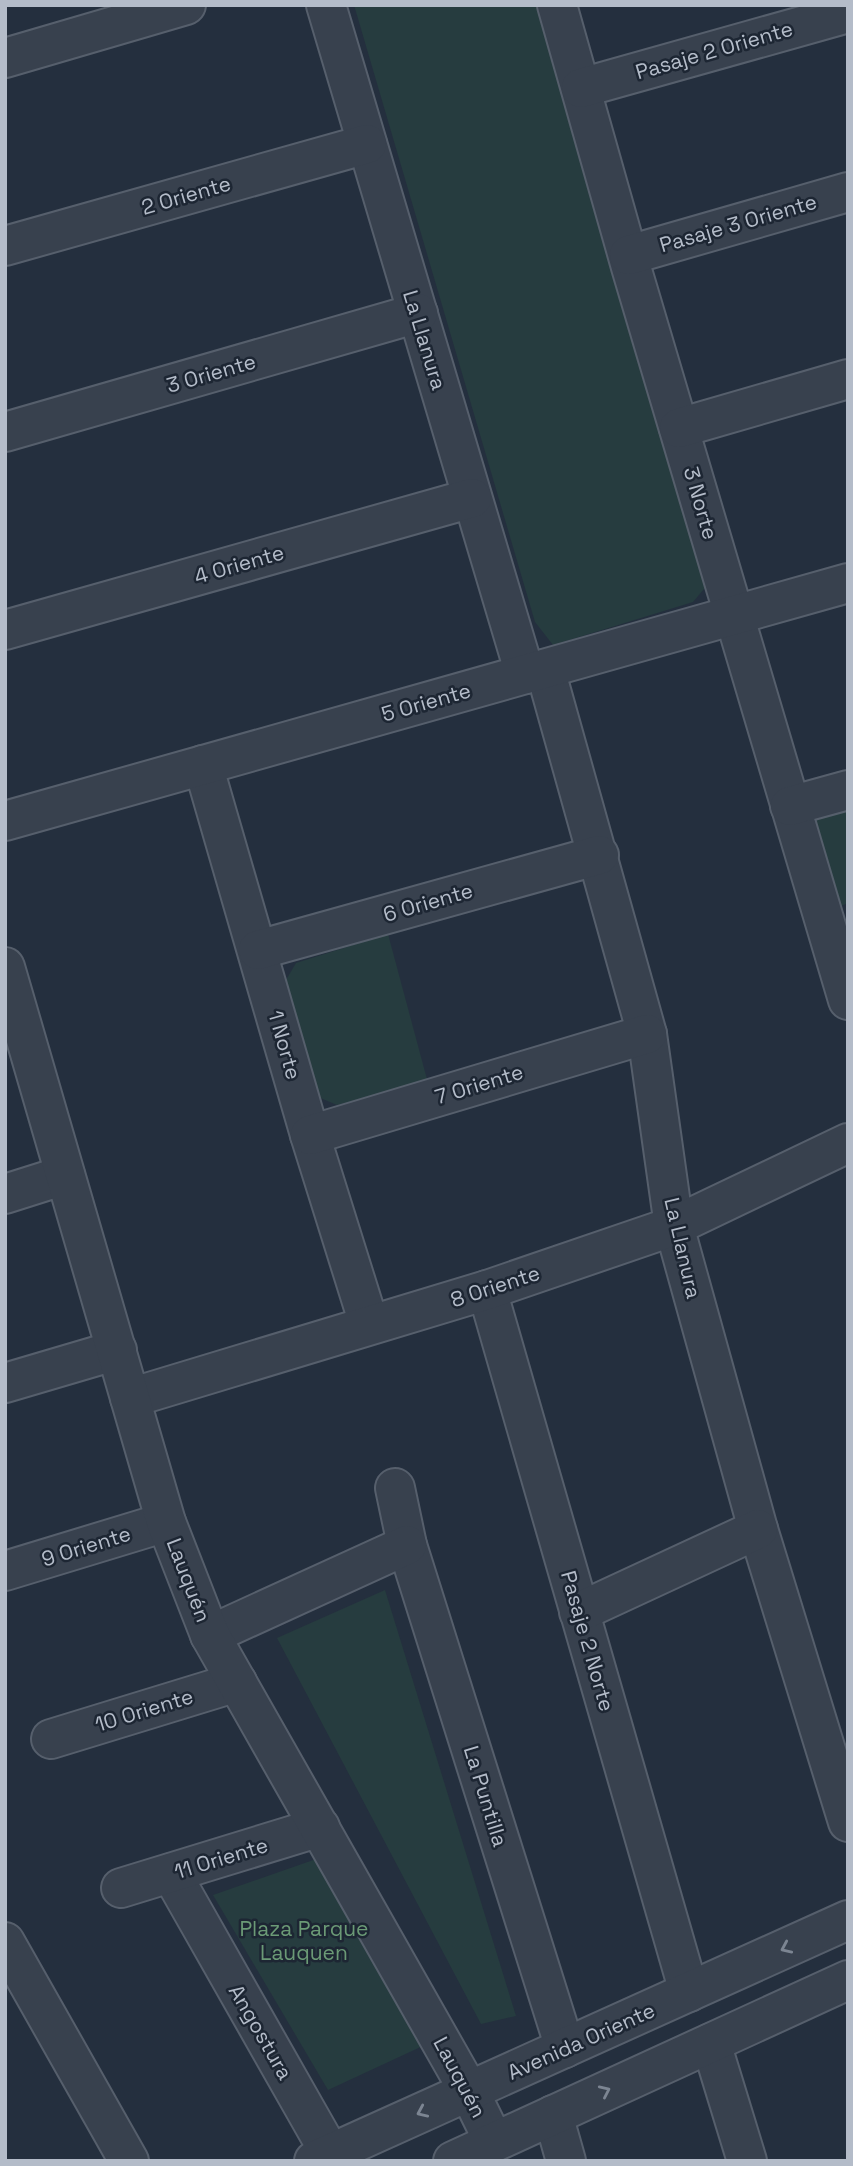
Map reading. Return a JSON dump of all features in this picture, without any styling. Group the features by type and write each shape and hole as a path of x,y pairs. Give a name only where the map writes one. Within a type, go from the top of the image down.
{"street":[{"path":"5,58 186,5"},
{"name":"La Llanura","path":"326,5 472,498 599,855 647,1034 674,1226 758,1529 848,1822"},
{"name":"3 Norte","path":"556,5 790,806 837,925 848,1000"},
{"name":"Pasaje 2 Oriente","path":"581,88 848,13"},
{"name":"2 Oriente","path":"5,246 367,144"},
{"name":"Pasaje 3 Oriente","path":"629,255 848,192"},
{"name":"3 Oriente","path":"5,432 418,313"},
{"path":"679,428 848,379"},
{"name":"4 Oriente","path":"5,630 472,498"},
{"name":"5 Oriente","path":"5,821 848,583"},
{"name":"1 Norte","path":"203,765 310,1135 369,1324"},
{"path":"790,806 848,790"},
{"name":"6 Oriente","path":"258,950 599,855"},
{"name":"Lauquén","path":"5,967 11,1005 65,1175 166,1522 210,1636 469,2091 494,2142"},
{"name":"7 Oriente","path":"310,1135 647,1034"},
{"name":"8 Oriente","path":"130,1398 487,1290 674,1226 848,1143"},
{"path":"5,1194 65,1175"},
{"name":"Pasaje 2 Norte","path":"487,1290 689,1992"},
{"path":"5,1383 117,1350"},
{"name":"La Puntilla","path":"395,1489 407,1545 565,2048"},
{"name":"9 Oriente","path":"5,1571 166,1522"},
{"path":"579,1612 758,1529"},
{"path":"210,1636 407,1545"},
{"name":"10 Oriente","path":"51,1738 237,1682"},
{"name":"11 Oriente","path":"121,1888 320,1827"},
{"name":"Angostura","path":"171,1873 322,2157"},
{"name":"Avenida Oriente","path":"322,2157 848,1920"},
{"path":"5,1942 129,2161"},
{"path":"453,2161 848,1980"},
{"path":"711,2043 747,2161"},
{"path":"553,2115 566,2161"}],"green space":[{"path":"354,5 543,5 709,583 693,602 553,645 535,622"},
{"path":"848,807 848,903 839,907 811,817"},
{"path":"388,934 428,1083 337,1105 318,1097 286,980 296,963"},
{"path":"385,1590 516,2016 481,2024 277,1638"},
{"name":"Plaza Parque Lauquen","path":"322,1857 427,2044 328,2090 213,1895"}]}
